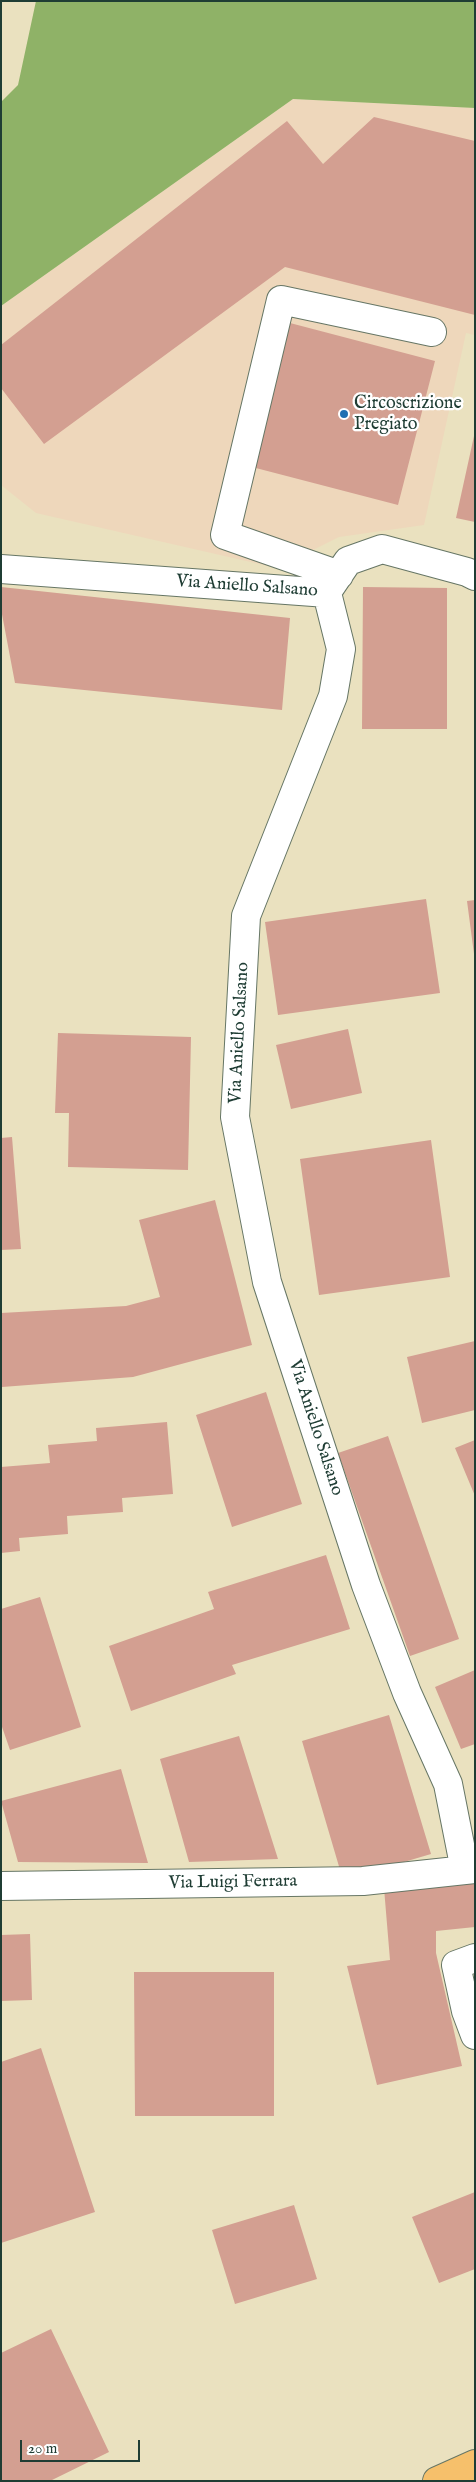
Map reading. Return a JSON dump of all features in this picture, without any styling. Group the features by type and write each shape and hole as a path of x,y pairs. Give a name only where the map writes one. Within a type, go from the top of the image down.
{"highway":[{"path":"437,2481 475,2464"}],"street":[{"path":"432,332 281,300 225,535 333,584 348,561 382,549 467,572 475,576"},
{"name":"Via Aniello Salsano","path":"1,569 333,584 341,649 333,696 246,916 235,1117 268,1282 366,1585 407,1693 448,1784 470,1870"},
{"name":"Via Aniello Salsano","path":"448,1784 475,1807"},
{"name":"Via Luigi Ferrara","path":"1,1886 363,1881 470,1870"},
{"path":"475,1958 456,1965 466,2011 475,2035"}],"shaded area":[{"path":"293,99 475,108 475,335 466,333 424,525 339,537 277,568 36,513 1,485 1,306"}],"green space":[{"path":"36,1 475,1 475,108 293,99 1,306 1,102 18,85"}],"building":[{"path":"374,117 475,141 475,315 285,267 44,444 1,388 1,345 287,121 323,164"},
{"name":"Circoscrizione Pregiato","path":"290,323 435,361 398,505 252,467"},
{"path":"475,436 475,522 456,518"},
{"path":"1,587 290,618 282,710 15,683 1,609"},
{"path":"363,587 447,588 447,729 362,729"},
{"path":"426,899 440,993 278,1015 265,922"},
{"path":"475,900 475,954 474,954 467,901"},
{"path":"348,1029 362,1093 291,1109 276,1045"},
{"path":"58,1033 191,1037 188,1170 68,1167 69,1113 55,1113"},
{"path":"12,1137 21,1249 1,1250 1,1138"},
{"path":"431,1140 450,1277 319,1295 300,1159"},
{"path":"215,1200 252,1345 133,1377 2,1387 1,1313 126,1306 160,1297 139,1220"},
{"path":"475,1341 475,1410 422,1423 407,1357"},
{"path":"266,1392 302,1504 232,1527 196,1415"},
{"path":"167,1422 173,1494 122,1498 123,1512 67,1516 68,1534 19,1538 20,1551 1,1553 1,1467 50,1463 48,1445 97,1441 96,1428"},
{"path":"388,1436 459,1639 410,1656 338,1453"},
{"path":"475,1440 475,1496 455,1448"},
{"path":"326,1555 350,1629 232,1665 236,1674 131,1711 109,1646 214,1609 208,1592"},
{"path":"40,1597 81,1727 10,1750 1,1724 1,1609"},
{"path":"475,1670 475,1744 461,1749 435,1687"},
{"path":"389,1715 431,1854 343,1880 302,1741"},
{"path":"239,1736 278,1859 189,1862 160,1759"},
{"path":"121,1769 148,1863 18,1862 1,1801"},
{"path":"475,1881 475,1927 436,1931 436,1953 462,2066 377,2085 347,1966 390,1960 384,1888"},
{"path":"30,1934 32,2000 1,2001 1,1935"},
{"path":"134,1972 274,1972 274,2116 135,2116"},
{"path":"41,2048 95,2212 1,2243 1,2062"},
{"path":"475,2192 475,2269 439,2283 412,2217"},
{"path":"294,2205 317,2279 235,2304 212,2230"},
{"path":"51,2329 109,2452 50,2481 1,2481 1,2353"}],"place":[{"name":"Circoscrizione Pregiato","path":"344,414"}]}
